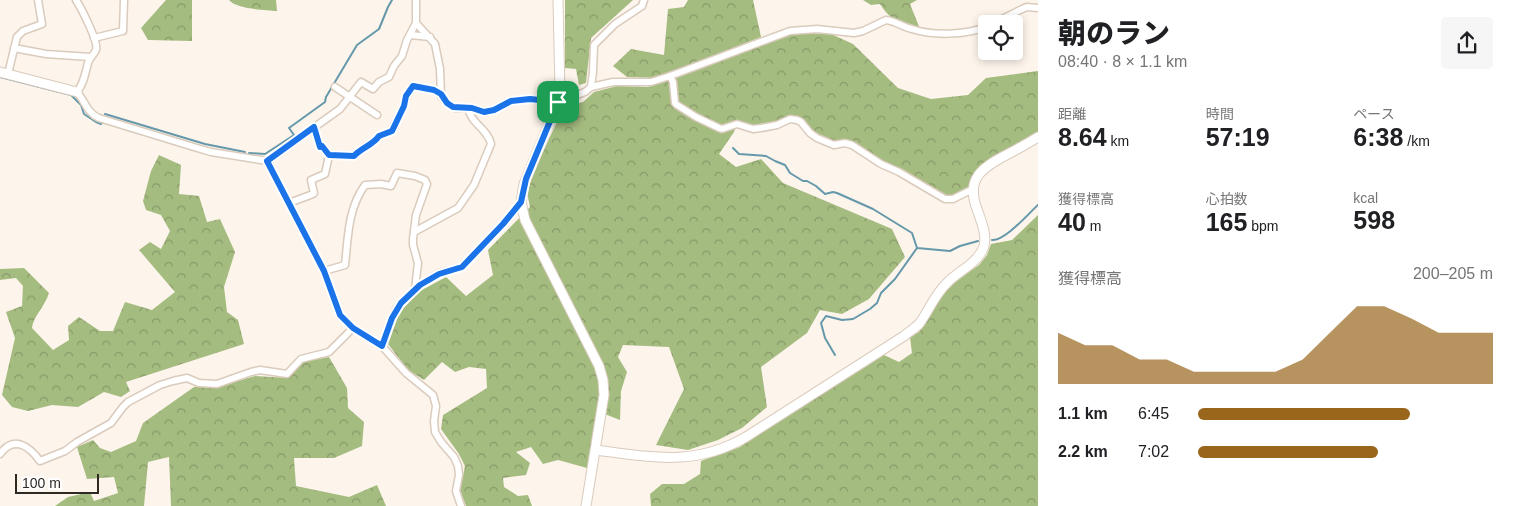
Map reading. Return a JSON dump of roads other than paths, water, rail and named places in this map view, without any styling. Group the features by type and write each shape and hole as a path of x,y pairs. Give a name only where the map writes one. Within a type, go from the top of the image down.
{"street":[{"path":"38,0 42,24 21,32 4,73 76,92 82,98 89,112 99,118 211,152 267,161 340,109 361,82 374,89 379,82 389,77 394,66 402,56 416,23 416,0"},
{"path":"76,0 82,10 97,49 90,57 84,81 76,92"},
{"path":"94,38 124,31 124,0"},
{"path":"558,0 560,94 526,179 521,202 525,220 601,372 604,395 586,506"},
{"path":"591,87 594,45 615,24 642,6 644,0"},
{"path":"1010,15 1027,7 1038,8"},
{"path":"329,155 354,156 361,149 378,139 379,136 392,131 404,106 406,96 413,86 434,90 441,94 450,106 488,112 511,101 530,99 558,102 585,92 591,87 614,82 651,82 790,31 817,29 854,33 886,20 916,31 940,33 964,32 978,29"},
{"path":"416,23 435,44 442,86 441,94"},
{"path":"410,35 430,37"},
{"path":"14,48 46,54 90,57"},
{"path":"670,76 673,82 677,105 719,128 737,124 753,129 777,125 790,119 798,120 817,138 834,144 845,143 852,145 881,164 945,199 953,200 973,189"},
{"path":"336,87 377,115"},
{"path":"414,232 458,208 474,185 491,144 490,140 472,120 468,108"},
{"path":"288,203 313,194 311,180 325,174 329,155 322,146 320,147 314,127"},
{"path":"596,450 678,458 696,456 729,446 904,336 920,323 942,288 978,258 983,249 984,235 975,206 973,189 975,180 986,166 1038,138"},
{"path":"267,161 324,271 340,315 353,328 382,346 406,373 434,398 436,432 441,442 454,457 458,466 459,475 456,491 460,506"},
{"path":"324,271 345,265 353,206 365,185 381,184 391,186 396,173 415,176 425,180 427,187 416,214 413,242 418,263 415,289"},
{"path":"382,346 397,308 415,289 439,274 462,267 521,202"},
{"path":"0,454 7,446 16,444 28,448 40,460 56,455 111,423 122,407 128,402 160,386 183,378 210,384 226,381 256,370 287,374 301,359 329,352 353,328"}],"waterway":[{"path":"249,153 265,154 294,135 289,128 325,102 326,97 357,45 379,29 392,0"},
{"path":"0,77 71,95 81,105 84,114 96,122 101,124 102,122"},
{"path":"105,114 205,144 245,152"},
{"path":"733,148 739,154 766,156 785,165 790,173 816,186 825,194 837,193 873,209 912,233 917,248 950,251 978,241"},
{"path":"992,240 1010,232 1038,205"},
{"path":"835,355 825,338 821,323 826,316 842,320 853,319 870,309 877,303 881,293 895,279 917,248"}]}
